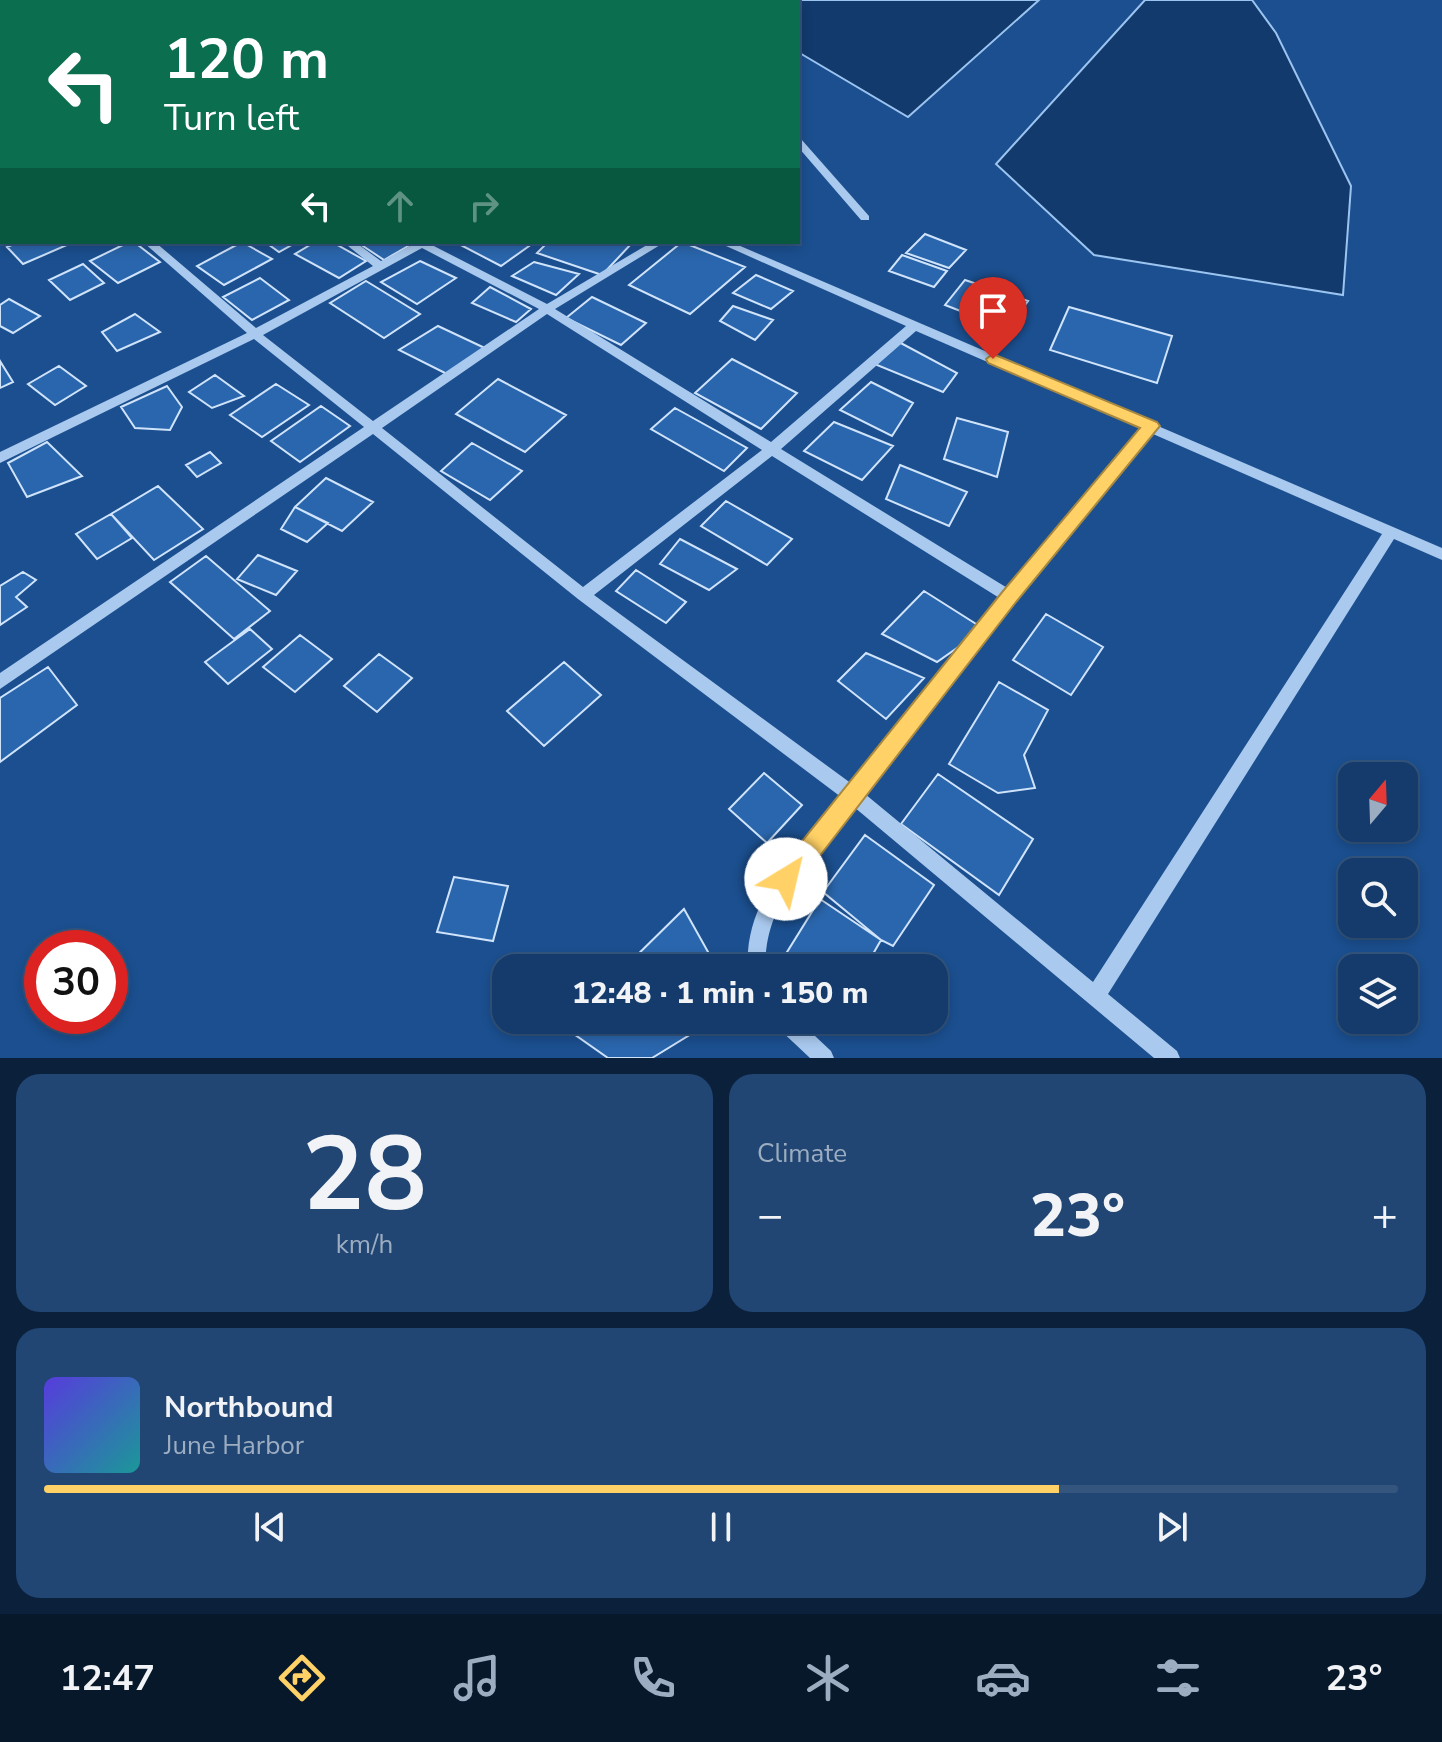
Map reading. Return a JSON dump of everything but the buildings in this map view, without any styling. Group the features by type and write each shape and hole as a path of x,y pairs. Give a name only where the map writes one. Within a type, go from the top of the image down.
{"street":[{"path":"800,143 865,218"},
{"path":"150,244 255,334 583,595 854,796 1170,1058"},
{"path":"351,244 379,265"},
{"path":"0,458 255,334 422,244"},
{"path":"426,244 547,309 1009,597"},
{"path":"0,682 374,430 547,309 657,244"},
{"path":"727,244 1442,554"},
{"path":"583,595 771,450 914,326"},
{"path":"759,954 761,933 774,899 799,860 854,796 1009,597 1152,426"},
{"path":"1095,996 1390,533"},
{"path":"799,1034 824,1058"}],"water":[{"path":"800,0 1039,0 908,117 800,53"},
{"path":"1145,0 1252,0 1276,33 1351,186 1343,295 1094,255 996,164"}],"route":[{"path":"786,879 1009,597 1152,426 993,359"}]}
